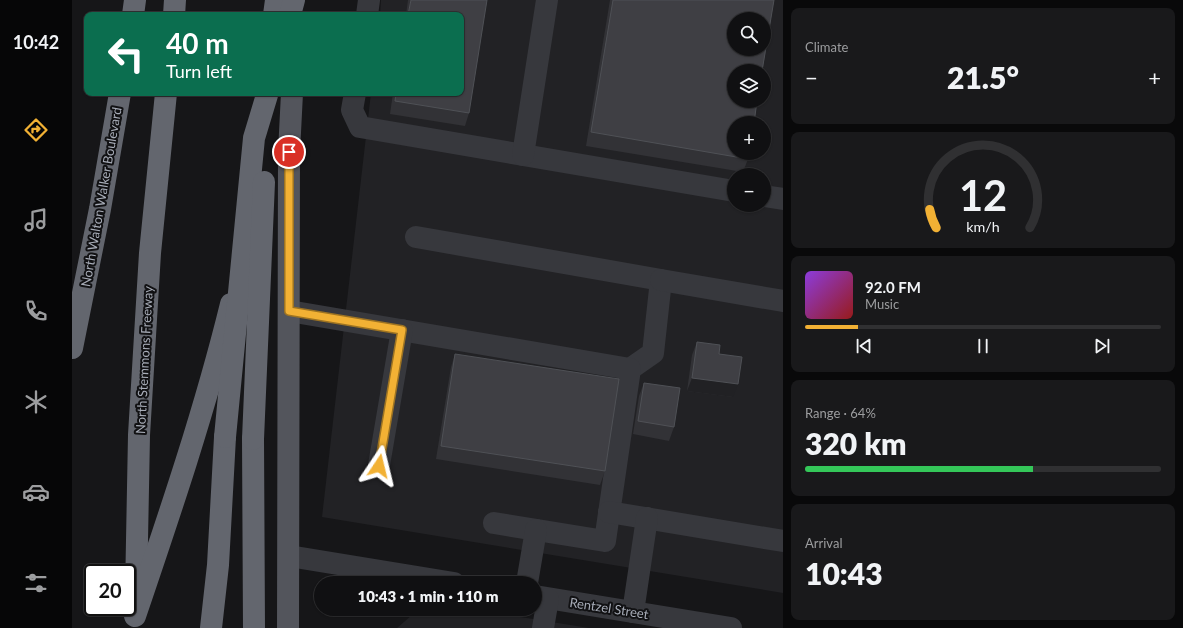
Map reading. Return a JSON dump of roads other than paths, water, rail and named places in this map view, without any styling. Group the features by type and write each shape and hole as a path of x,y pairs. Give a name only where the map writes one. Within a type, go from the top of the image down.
{"highway":[{"path":"133,12 135,0"},
{"path":"174,12 175,0"},
{"path":"274,12 276,0"},
{"path":"291,12 294,0"},
{"name":"North Walton Walker Boulevard","path":"72,348 100,209 119,96"},
{"name":"North Stemmons Freeway","path":"135,622 139,435 150,253 166,96"},
{"path":"211,628 218,565 225,437 254,138 268,96"},
{"path":"135,622 217,360 240,265 269,96"},
{"path":"254,628 254,439 269,96"}],"main road":[{"path":"297,12 298,0"},
{"path":"288,628 289,152 292,96"}],"street":[{"path":"367,12 369,0"},
{"path":"523,155 548,0"},
{"path":"354,96 352,110 360,127 727,190"},
{"path":"771,197 783,199"},
{"path":"416,237 783,301"},
{"path":"289,311 630,368 653,353 662,280"},
{"path":"379,466 402,330"},
{"path":"494,523 605,541 630,368"},
{"path":"608,512 783,542"},
{"path":"633,612 647,518"},
{"path":"529,576 536,530"},
{"path":"289,556 411,576"},
{"path":"542,597 543,628"},
{"name":"Rentzel Street","path":"542,597 731,628"}]}
